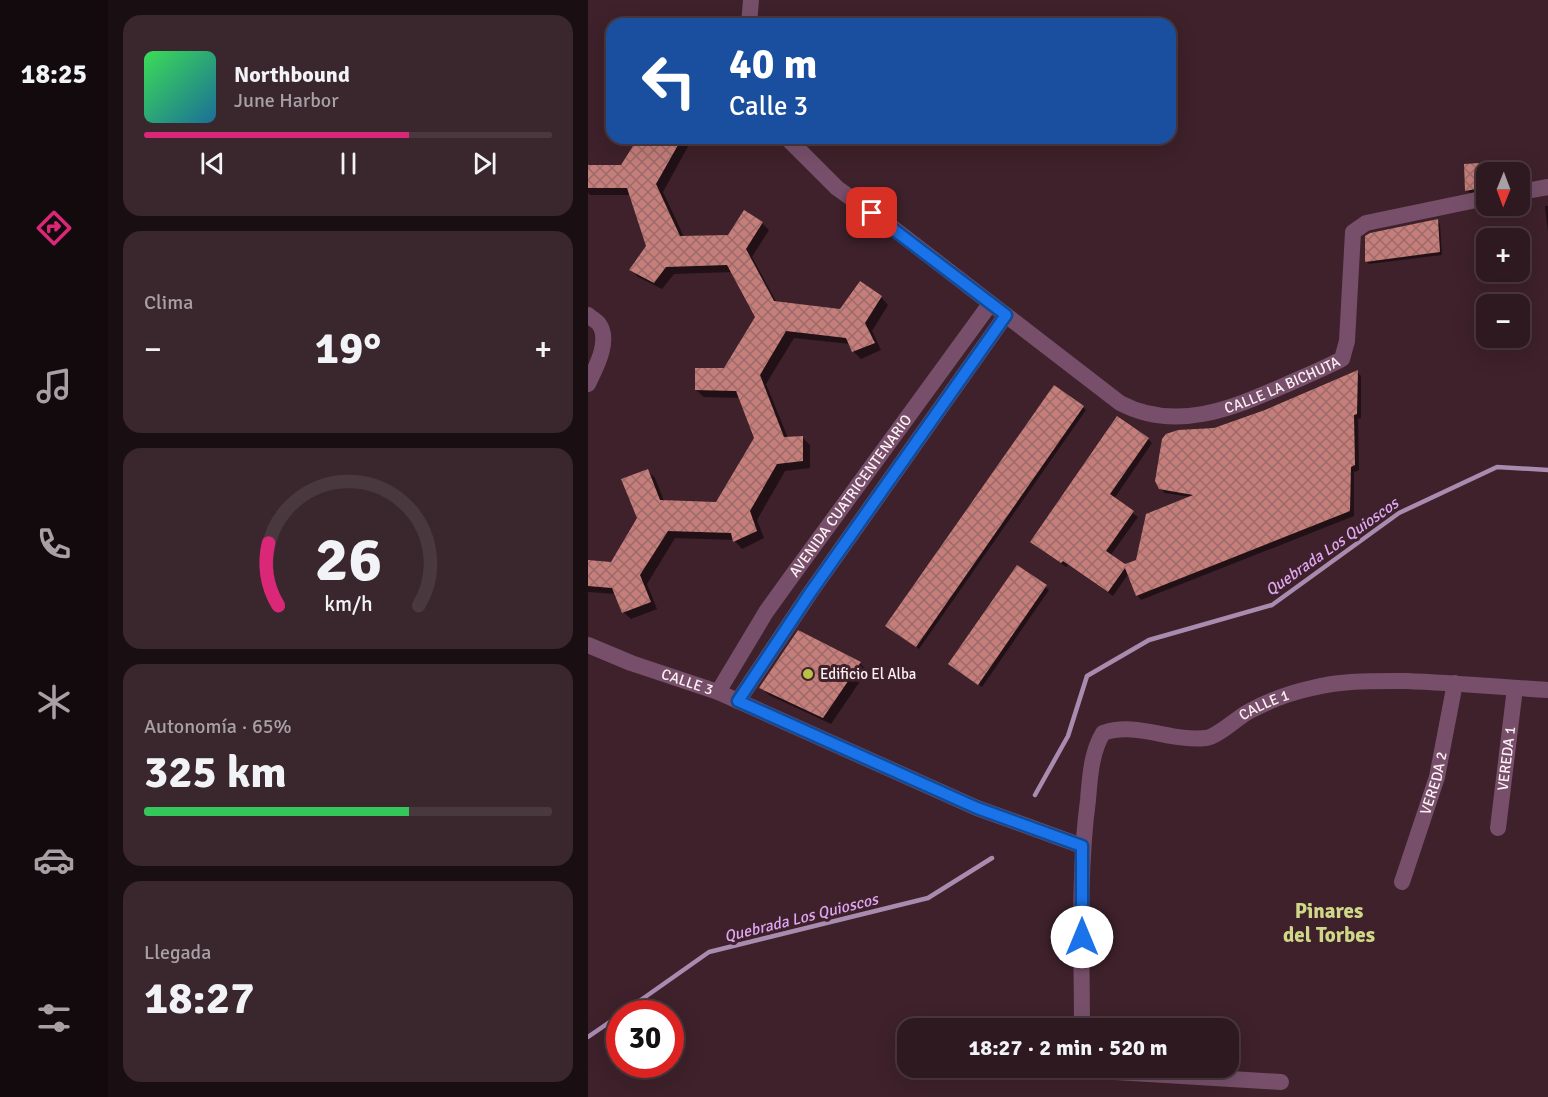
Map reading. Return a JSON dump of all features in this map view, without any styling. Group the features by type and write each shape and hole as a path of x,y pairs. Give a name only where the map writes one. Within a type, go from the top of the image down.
{"street":[{"path":"750,18 751,0"},
{"name":"CALLE LA BICHUTA","path":"793,144 837,188 889,225 1120,403 1131,409 1182,416 1212,414 1243,404 1342,359 1347,341 1353,232 1366,223 1476,200"},
{"path":"1530,190 1548,187"},
{"name":"AVENIDA CUATRICENTENARIO","path":"718,692 789,580 990,304"},
{"path":"588,315 600,325 604,338 602,351 588,384"},
{"name":"AVENIDA CUATRICENTENARIO","path":"738,701 810,593 1006,315"},
{"name":"CALLE 3","path":"588,645 631,663 718,692 977,808 1082,846"},
{"name":"CALLE 1","path":"1082,846 1092,762 1097,742 1102,733 1113,729 1140,729 1171,737 1208,738 1269,700 1313,687 1356,680 1455,683 1548,690"},
{"name":"VEREDA 2","path":"1402,882 1437,777 1455,683"},
{"name":"VEREDA 1","path":"1498,828 1515,688"},
{"path":"1082,846 1082,1018"},
{"path":"1210,1078 1281,1083"}],"building":[{"path":"634,144 679,144 656,184 680,236 728,235 744,210 763,222 746,249 774,301 840,309 860,281 882,296 865,323 875,343 852,352 846,338 786,331 760,375 784,437 803,436 803,461 777,464 750,511 757,531 733,542 731,533 668,531 640,575 651,602 622,613 612,588 588,586 588,560 611,562 637,518 621,479 648,469 660,500 716,502 754,438 736,391 695,390 695,368 724,368 755,317 727,265 666,267 654,283 629,270 646,246 627,188 588,188 588,165 621,165"},
{"path":"1476,163 1476,189 1465,191 1464,164"},
{"path":"1438,219 1440,252 1365,262 1365,236 1370,233"},
{"path":"1358,370 1357,414 1354,415 1355,465 1351,467 1350,511 1136,596 1125,568 1108,592 1063,561 1061,563 1030,542 1117,416 1149,438 1110,494 1134,511 1106,551 1125,564 1136,560 1146,514 1193,495 1159,489 1155,481 1162,439 1166,434 1178,430 1214,428 1265,410"},
{"path":"1054,385 1084,406 916,647 885,626"},
{"path":"1017,565 1047,585 978,685 948,664"},
{"name":"Edificio El Alba","path":"798,630 861,662 823,718 759,688"}],"waterway":[{"name":"Quebrada Los Quioscos","path":"1035,795 1068,736 1087,676 1149,640 1272,605 1399,513 1497,467 1548,470"},
{"name":"Quebrada Los Quioscos","path":"641,1000 709,952 928,898 992,858"},
{"name":"Quebrada Los Quioscos","path":"588,1037 606,1025"}],"place":[{"name":"Edificio El Alba","path":"808,674"}],"district":[{"name":"Pinares del Torbes","path":"1329,923"}],"route":[{"path":"872,213 1006,315 810,593 738,701 977,808 1082,846 1082,937"}]}
